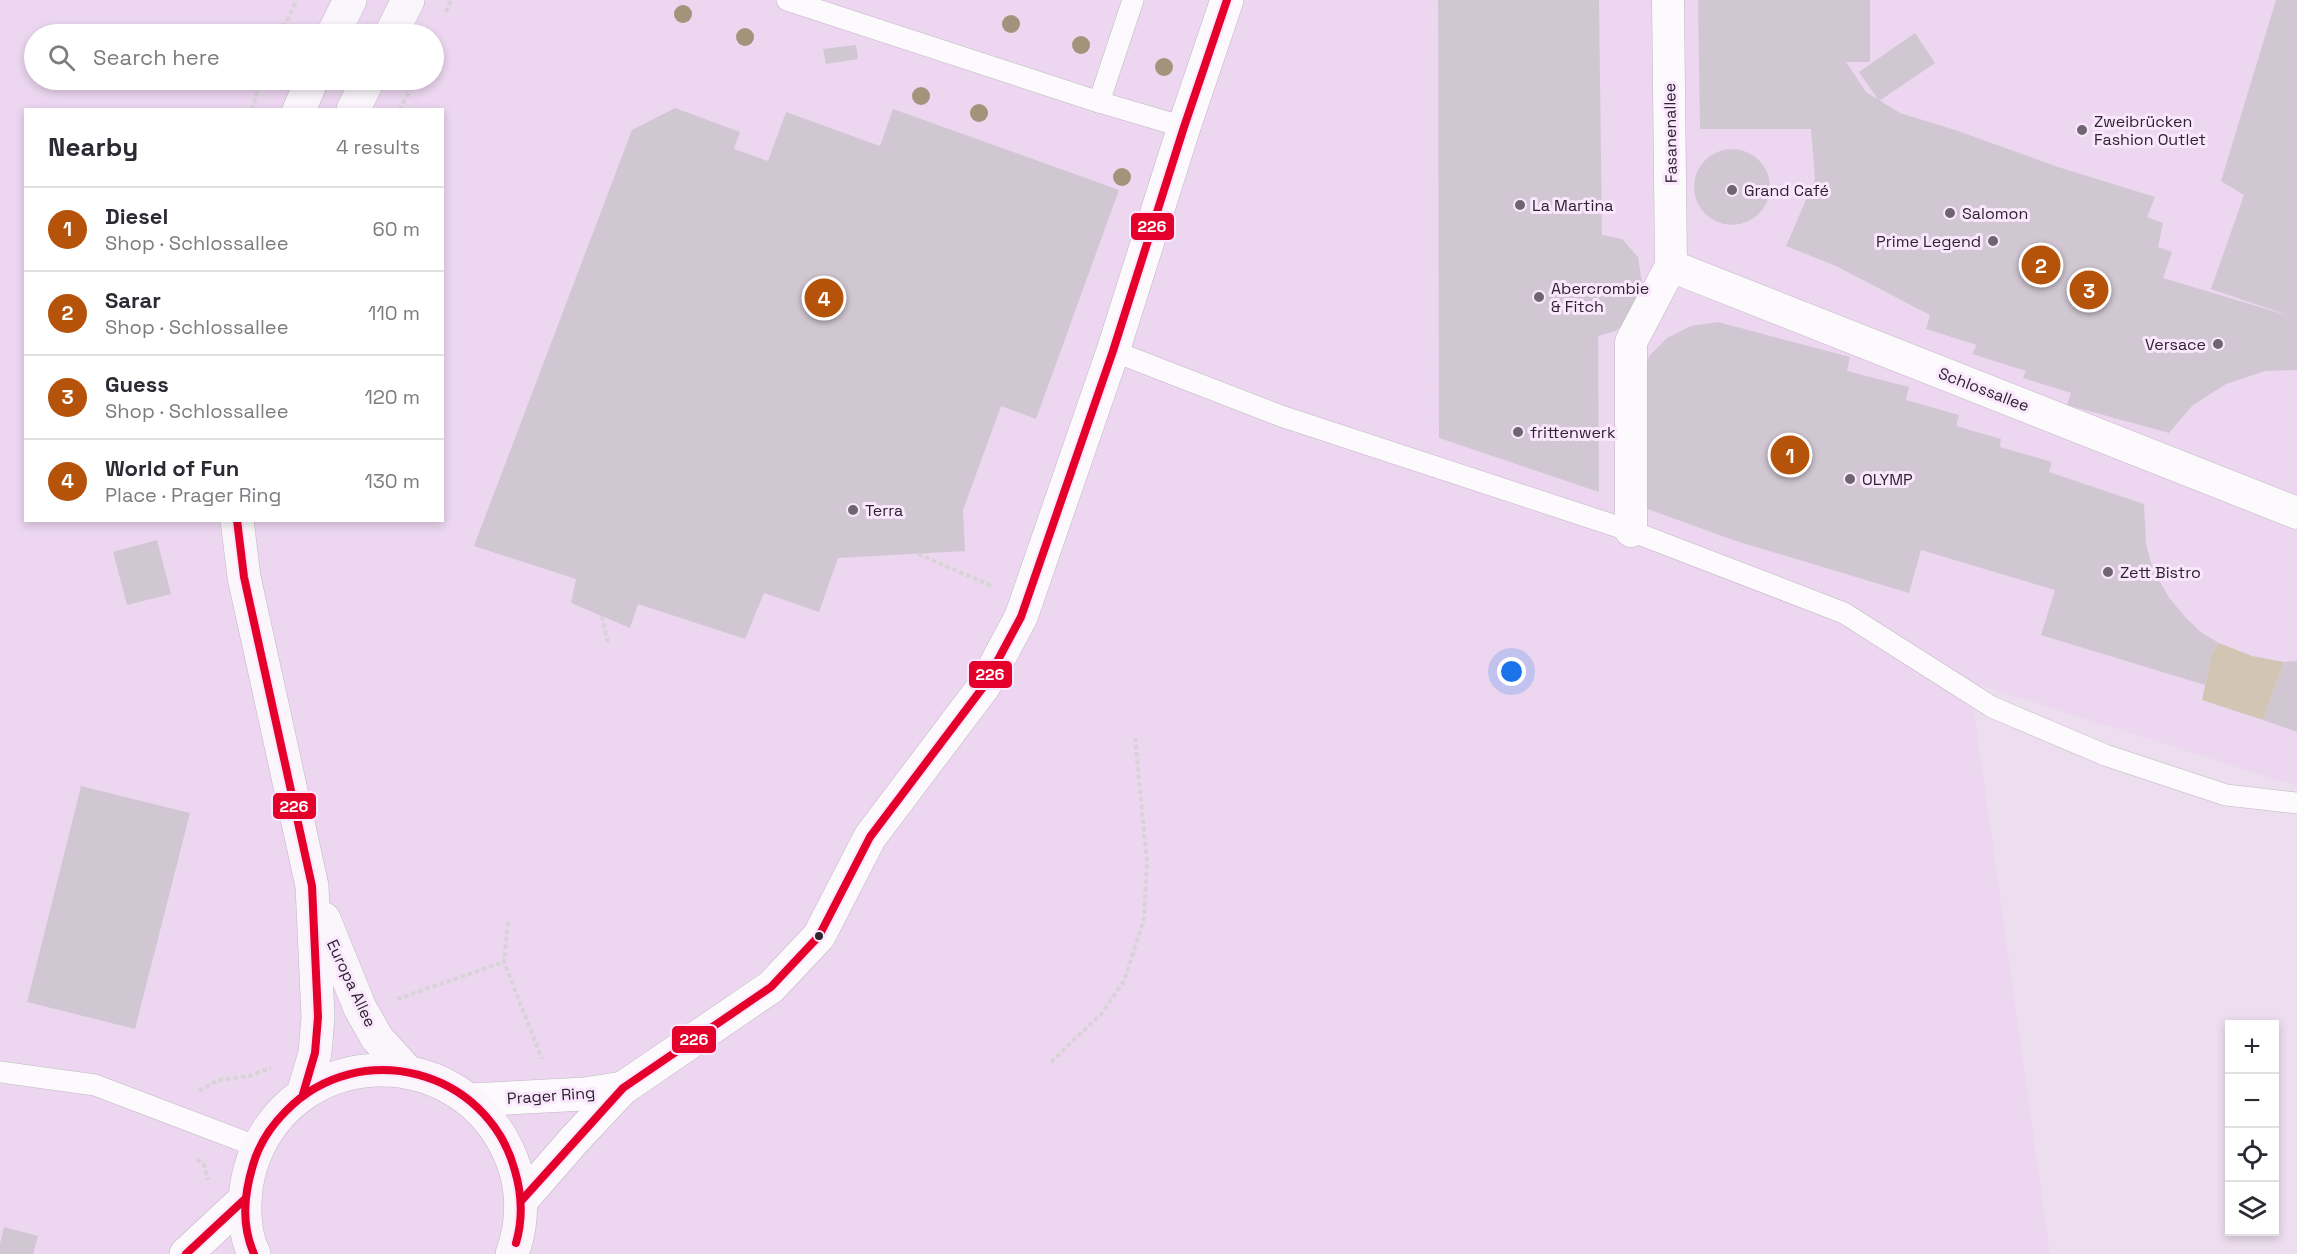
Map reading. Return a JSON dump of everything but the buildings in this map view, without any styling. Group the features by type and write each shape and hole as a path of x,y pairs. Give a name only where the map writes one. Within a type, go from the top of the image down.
{"main road":[{"path":"338,24 350,0"},
{"path":"395,24 408,0"},
{"path":"300,108 308,90"},
{"path":"354,108 363,90"},
{"name":"Europa Allee","path":"237,522 244,577 312,886 336,953 360,1008 377,1038 406,1070"},
{"name":"Europa Allee","path":"303,1094 315,1053 318,1017 312,886"},
{"path":"254,1254 250,1246 244,1200 249,1173 258,1147 277,1117 303,1094 335,1077 370,1069 406,1070 440,1081 471,1100 491,1120 507,1146 517,1173 521,1201 518,1239 512,1254"}],"street":[{"path":"623,1088 771,987 819,936 870,837 984,686 1021,617 1113,351 1227,0"},
{"name":"Fasanenallee","path":"1668,0 1671,266"},
{"path":"1631,531 1631,342 1671,266"},
{"name":"Schlossallee","path":"1671,266 2297,513"},
{"name":"Prager Ring","path":"471,1100 584,1094 623,1088"},
{"name":"Prager Ring","path":"521,1201 574,1139 623,1088"},
{"path":"186,1254 244,1200"}],"lane":[{"path":"787,0 1099,102 1184,127"},
{"path":"1099,102 1133,0"},
{"path":"1113,351 1281,416 1631,531 1844,613 1992,707 2105,755 2226,795 2297,803"},
{"path":"0,1072 95,1085 258,1147"}],"path":[{"path":"285,24 297,0"},
{"path":"253,108 257,90"},
{"path":"400,108 410,90"},
{"path":"918,554 1026,601"},
{"path":"602,616 608,643"},
{"path":"1051,1062 1101,1014 1124,981 1144,919 1147,862 1135,738"},
{"path":"360,1008 386,1003 504,962 507,922"},
{"path":"207,1184 208,1178 204,1166 191,1154 185,1142 183,1117 200,1090 218,1080 249,1076 270,1069 277,1062"}],"shaded area":[{"path":"0,0 2297,0 2297,786 1970,682 2050,1254 0,1254"},
{"path":"2219,643 2252,656 2284,662 2263,720 2202,700 2212,653"}],"transit line":[{"name":"226","path":"521,1201 623,1088 771,987 819,936 870,837 984,686 1021,617 1113,351 1227,0"},
{"name":"226","path":"237,522 244,577 312,886 318,1017 315,1053 303,1094"},
{"name":"226","path":"254,1254 247,1232 246,1198 256,1157 271,1129 286,1111 316,1088 349,1074 383,1070 418,1075 450,1087 478,1108 500,1136 515,1171 519,1189 521,1216 516,1243"},
{"name":"226","path":"186,1254 244,1200"}],"place":[{"name":"Zweibrücken Fashion Outlet","path":"2082,130"},
{"name":"Grand Café","path":"1732,190"},
{"name":"La Martina","path":"1520,205"},
{"name":"Salomon","path":"1950,213"},
{"name":"Prime Legend","path":"1993,241"},
{"name":"Sarar","path":"2041,265"},
{"name":"Guess","path":"2089,290"},
{"name":"Abercrombie & Fitch","path":"1539,297"},
{"name":"World of Fun","path":"824,298"},
{"name":"Versace","path":"2218,344"},
{"name":"frittenwerk","path":"1518,432"},
{"name":"Diesel","path":"1790,455"},
{"name":"OLYMP","path":"1850,479"},
{"name":"Terra","path":"853,510"},
{"name":"Zett Bistro","path":"2108,572"}]}
